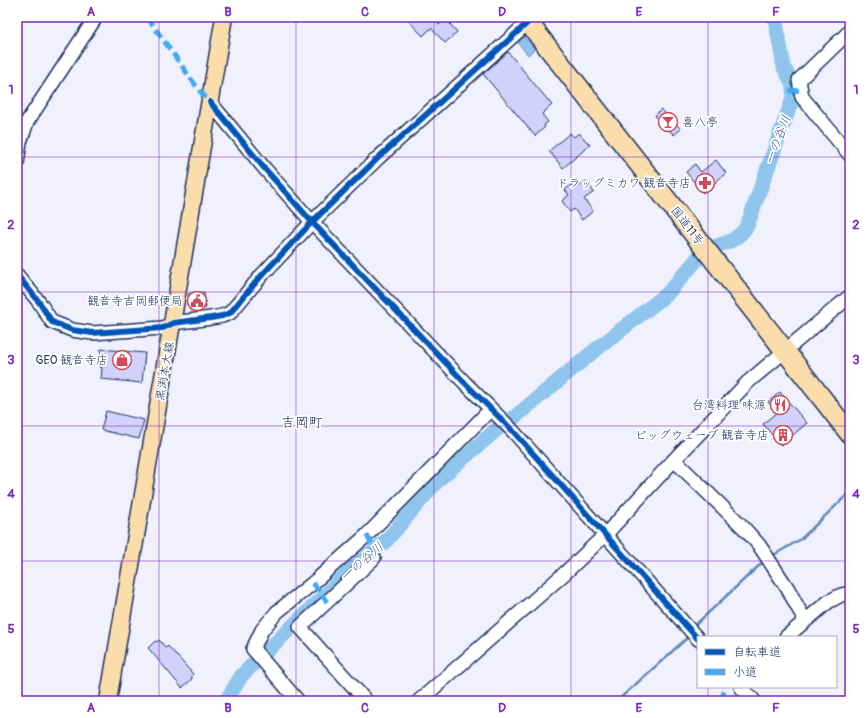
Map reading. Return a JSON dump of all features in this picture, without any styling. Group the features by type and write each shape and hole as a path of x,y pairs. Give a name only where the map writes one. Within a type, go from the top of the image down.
{"highway":[{"name":"国道11号","path":"529,19 850,434"}],"main road":[{"name":"黒渕本大線","path":"108,701 224,17"}],"street":[{"path":"17,163 20,142 27,122 96,17"},
{"path":"17,275 39,302 52,322 72,330 92,333 163,328 173,323 211,318 230,313 262,275 312,222 378,158 529,19"},
{"path":"850,31 799,80 802,97 850,155"},
{"path":"210,102 265,169 312,222 491,410 512,430 697,638"},
{"path":"419,701 565,573 606,534 748,382 850,296"},
{"path":"298,701 254,649 262,630 277,612 313,583 367,535 491,410"},
{"path":"674,460 743,527 759,545 788,589 805,622"},
{"path":"366,701 300,627 374,558"},
{"path":"787,636 828,602 840,594 850,593"},
{"path":"742,688 754,701"}],"water":[{"path":"524,37 535,49 528,55 518,43"}],"building":[{"path":"405,17 432,17 439,25 448,17 458,17 450,24 457,32 445,43 431,28 423,36"},
{"path":"508,52 552,105 542,114 548,122 544,125 545,127 535,136 483,74"},
{"name":"喜八亭","path":"661,109 681,129 674,135 655,116"},
{"path":"570,133 574,137 579,133 590,145 563,168 549,151"},
{"name":"ドラッグミカワ 観音寺店","path":"716,160 726,173 703,193 686,172 695,164 701,172"},
{"path":"586,181 594,192 584,199 593,211 582,220 574,209 570,212 562,201 569,195 565,190 572,184 575,189"},
{"path":"204,292 206,308 190,310 188,294"},
{"name":"GEO 観音寺店","path":"101,349 145,353 142,383 101,379"},
{"name":"ビッグウェーブ 観音寺店","path":"780,392 807,423 781,445 763,424 777,412 768,402"},
{"path":"106,411 144,420 139,439 101,430"},
{"path":"159,640 166,648 168,646 193,674 191,680 182,688 148,648 155,641 156,642"}],"waterway":[{"name":"一の谷川","path":"717,246 734,239 747,226 794,95 792,82 784,68 775,17"},
{"name":"一の谷川","path":"510,421 594,351 667,294 699,257"},
{"name":"一の谷川","path":"226,701 242,675 351,570 387,540 439,479 501,426"},
{"path":"772,556 801,539 850,492"},
{"path":"693,627 764,561"},
{"path":"617,701 686,639 687,634"}],"marked path":[{"path":"147,17 199,90 210,102"},
{"path":"789,91 801,90"},
{"path":"367,535 373,548 374,558"},
{"path":"313,583 327,602"},
{"path":"723,701 724,688"}],"cycle path":[{"path":"17,275 39,302 52,322 72,330 92,333 163,328 173,323 211,318 230,313 262,275 312,222 378,158 534,17"},
{"path":"210,102 265,169 312,222 465,383 512,430 697,638"}],"place":[{"name":"喜八亭","path":"668,122"},
{"name":"ドラッグミカワ 観音寺店","path":"705,183"},
{"name":"観音寺吉岡郵便局","path":"197,301"},
{"name":"GEO 観音寺店","path":"122,360"},
{"name":"台湾料理 味源","path":"780,405"},
{"name":"ビッグウェーブ 観音寺店","path":"783,435"}],"district":[{"name":"吉岡町","path":"302,422"}]}
